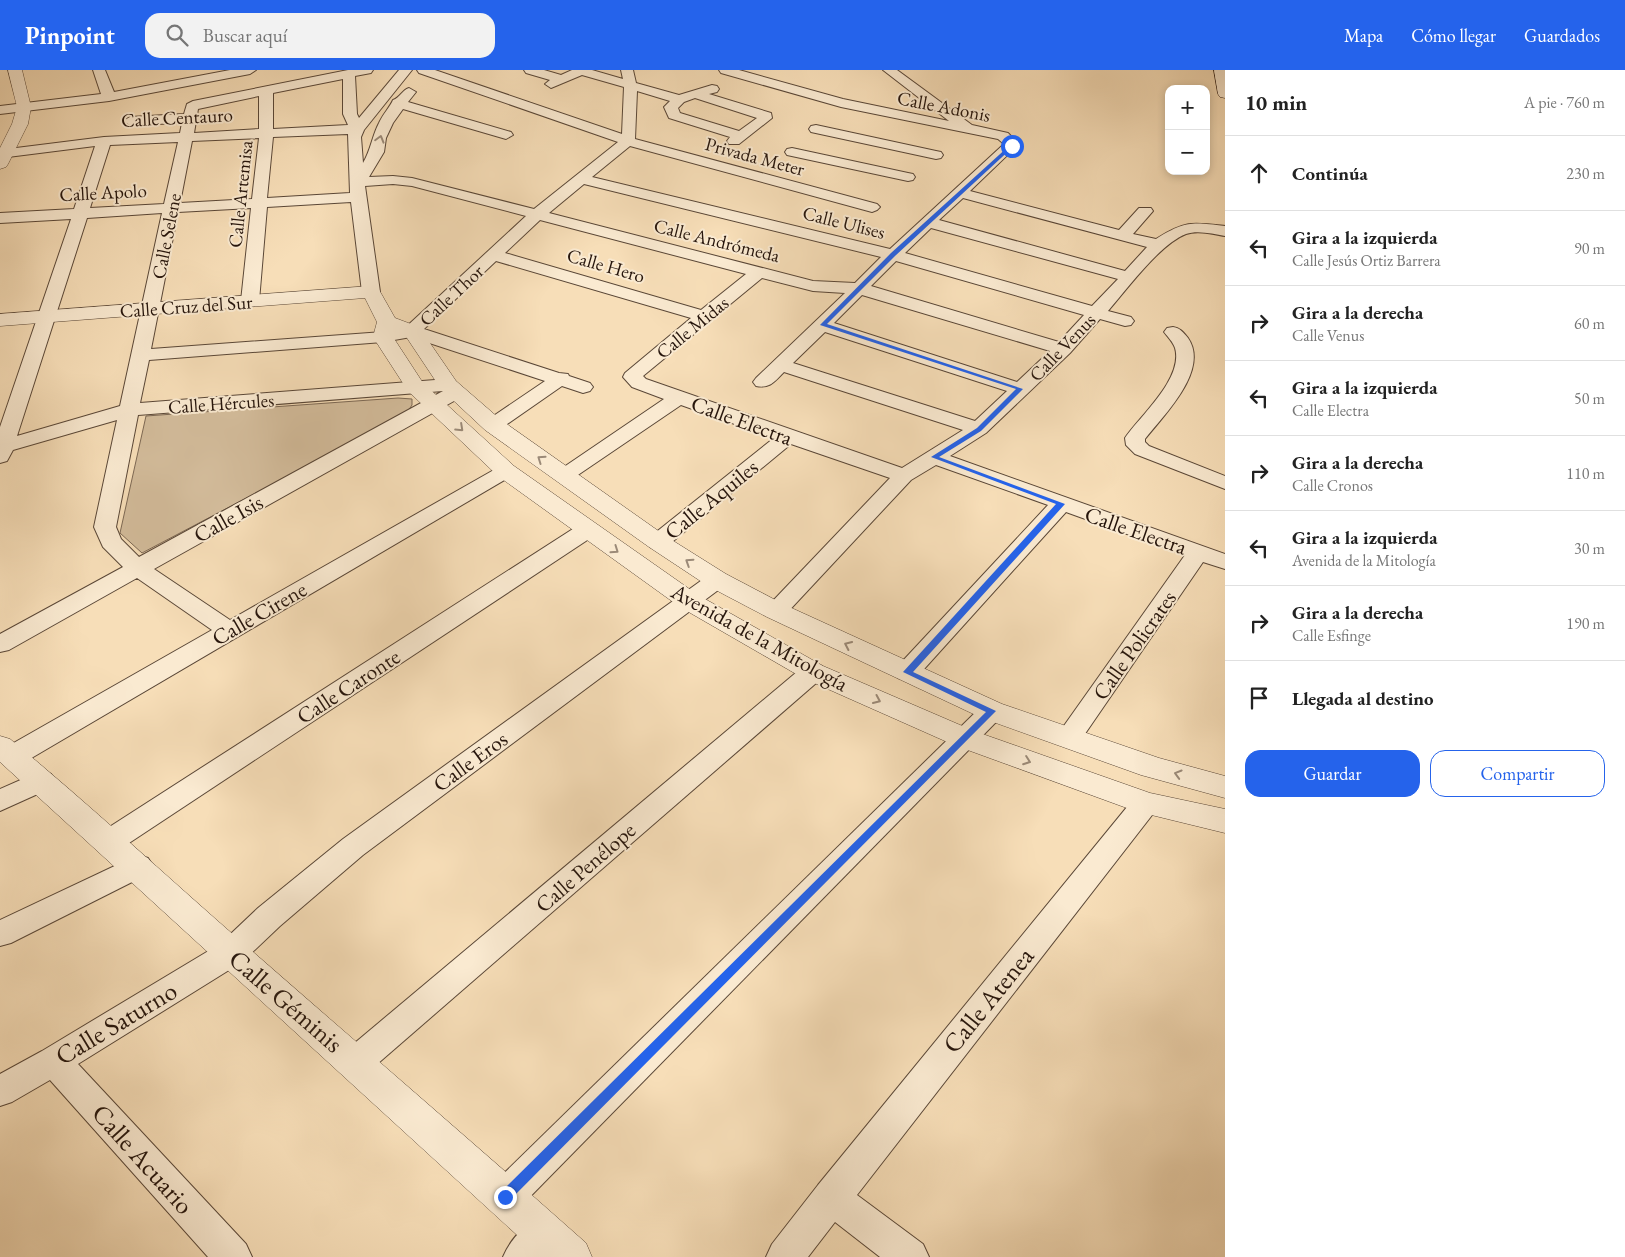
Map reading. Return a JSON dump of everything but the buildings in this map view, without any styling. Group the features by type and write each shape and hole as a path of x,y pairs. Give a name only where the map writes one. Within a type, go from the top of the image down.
{"street":[{"path":"2,157 20,124 24,108 14,70"},
{"path":"99,70 109,97"},
{"path":"178,70 183,84"},
{"path":"0,110 109,97 250,70"},
{"path":"130,121 187,127 192,106 194,105 367,70"},
{"path":"349,74 350,114 357,129 406,70"},
{"path":"358,190 377,152 379,138 398,103 426,70"},
{"name":"Privada Meter","path":"426,70 628,141 759,178 872,207"},
{"path":"530,70 556,81 582,70 679,99"},
{"path":"626,70 631,85 632,110 628,141"},
{"name":"Calle Adonis","path":"725,70 841,103 1003,136 1011,141 1012,146 960,193"},
{"path":"889,70 970,130"},
{"path":"1221,70 1225,94"},
{"path":"695,94 766,116 765,118 737,138 674,115 671,108 679,99 695,94 712,89"},
{"name":"Calle Artemisa","path":"250,301 266,133 266,90"},
{"path":"398,103 506,135"},
{"path":"878,143 910,118"},
{"path":"463,122 467,140 488,130"},
{"name":"Calle Centauro","path":"2,157 187,127 266,133 357,129"},
{"name":"Calle Selene","path":"187,127 152,308 105,527 111,542 137,568 229,630"},
{"name":"Avenida de la Mitología","path":"357,129 354,146 371,292 385,329 506,471 689,601 813,672 964,738 1146,803 1225,821"},
{"path":"816,129 936,155"},
{"path":"808,155 837,134"},
{"path":"1,450 82,214 104,141"},
{"name":"Calle Thor","path":"412,331 536,215 628,141"},
{"path":"890,172 916,151"},
{"path":"792,152 908,177"},
{"name":"Calle Ulises","path":"580,179 893,255 1125,321"},
{"name":"Calle Andrómeda","path":"358,190 393,180 412,182 758,273 813,286 858,288 1063,349"},
{"name":"Calle Apolo","path":"0,218 259,204 358,190"},
{"path":"763,382 823,325 858,288 960,193 1158,245"},
{"path":"1123,235 1145,211"},
{"path":"928,222 1129,277"},
{"name":"Calle Venus","path":"776,611 904,476 979,430 1063,349 1158,245 1182,230 1198,228 1225,231"},
{"name":"Calle Hero","path":"494,255 706,317"},
{"name":"Calle Midas","path":"639,382 633,377 634,373 706,317 758,273"},
{"name":"Calle Cruz del Sur","path":"0,320 371,292"},
{"path":"823,325 1020,389"},
{"path":"141,356 385,329 412,331 561,378 583,387"},
{"name":"Avenida de la Mitología","path":"412,331 438,392 493,425 658,542 717,580 776,611 992,711 1152,767 1225,787"},
{"path":"1173,332 1183,345 1185,364 1178,381 1135,438 1134,442 1142,450 1223,482"},
{"path":"780,365 979,430"},
{"path":"493,425 561,378"},
{"name":"Calle Electra","path":"639,382 679,398 904,476"},
{"name":"Calle Hércules","path":"1,450 129,410 438,392"},
{"name":"Calle Isis","path":"0,644 137,568 438,392"},
{"path":"564,475 679,398"},
{"name":"Calle Aquiles","path":"658,542 787,436"},
{"name":"Calle Electra","path":"934,457 1225,562"},
{"name":"Calle Cirene","path":"6,751 229,630 506,471"},
{"path":"907,672 1061,504"},
{"name":"Calle Caronte","path":"110,841 587,530"},
{"name":"Calle Policrates","path":"1069,737 1199,552"},
{"name":"Calle Eros","path":"231,953 269,917 353,847 717,580"},
{"name":"Calle Penélope","path":"356,1062 813,672"},
{"path":"505,1197 992,711"},
{"name":"Calle Géminis","path":"6,751 138,866 231,953 356,1062 505,1197 533,1245 571,1257"},
{"path":"0,800 41,781"},
{"name":"Calle Atenea","path":"785,1257 1146,803"},
{"path":"0,934 138,866"},
{"name":"Calle Saturno","path":"0,1091 54,1061 231,953"},
{"name":"Calle Acuario","path":"54,1061 233,1257"},
{"path":"831,1197 910,1257"}],"shaded area":[{"path":"398,398 412,399 412,405 406,414 142,553 120,533 146,416"}],"route":[{"path":"505,1197 992,711 907,672 1061,504 934,457 979,430 1020,389 823,325 858,288 1012,146"}]}
